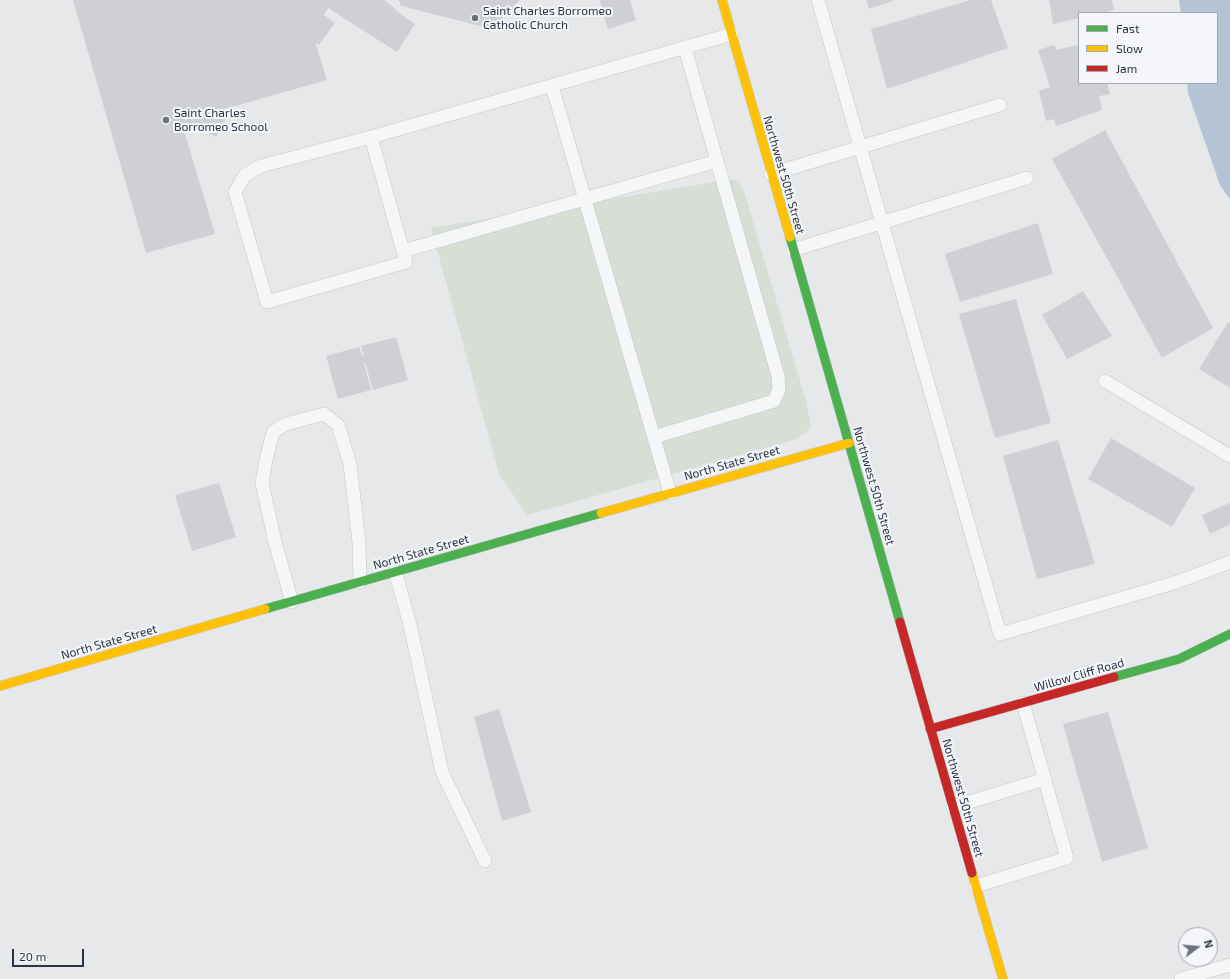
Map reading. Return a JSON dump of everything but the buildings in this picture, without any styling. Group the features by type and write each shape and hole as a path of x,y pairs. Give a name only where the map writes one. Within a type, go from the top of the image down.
{"street":[{"name":"Northwest 50th Street","path":"722,0 930,729 1004,979"},
{"name":"North State Street","path":"0,686 395,571 849,443"},
{"name":"Willow Cliff Road","path":"930,729 1179,659 1230,634"}],"lane":[{"path":"818,0 1000,634 1177,582 1230,562"},
{"path":"371,137 406,262 267,302 235,192 245,175 261,166 371,137 732,34"},
{"path":"654,437 774,400 779,389 778,376 685,48"},
{"path":"552,86 670,493"},
{"path":"771,174 1000,105"},
{"path":"403,251 717,161"},
{"path":"793,250 1027,178"},
{"path":"1106,381 1230,456"},
{"path":"292,602 275,542 262,483 273,432 286,424 324,414 338,424 350,464 358,542 360,582"},
{"path":"395,571 410,625 442,772 485,861"},
{"path":"976,886 1068,858 1023,703"},
{"path":"953,806 1045,779"},
{"path":"1181,979 1230,965"}],"shaded area":[{"path":"734,179 743,188 806,401 811,426 805,433 794,440 527,515 499,474 431,228"}],"water":[{"path":"1179,0 1230,0 1230,199 1220,185 1188,93 1187,84 1218,84 1218,12 1181,12"}],"traffic: fast":[{"path":"790,237 900,622"},
{"path":"265,609 601,513"},
{"path":"1114,677 1179,659 1230,634"}],"traffic: slow":[{"path":"722,0 790,237"},
{"path":"601,513 849,443"},
{"path":"0,686 265,609"},
{"path":"972,873 1003,979"}],"traffic: jam":[{"path":"900,622 972,873"},
{"path":"930,729 1114,677"}],"place":[{"name":"Saint Charles Borromeo Catholic Church","path":"475,18"},
{"name":"Saint Charles Borromeo School","path":"166,120"}]}
